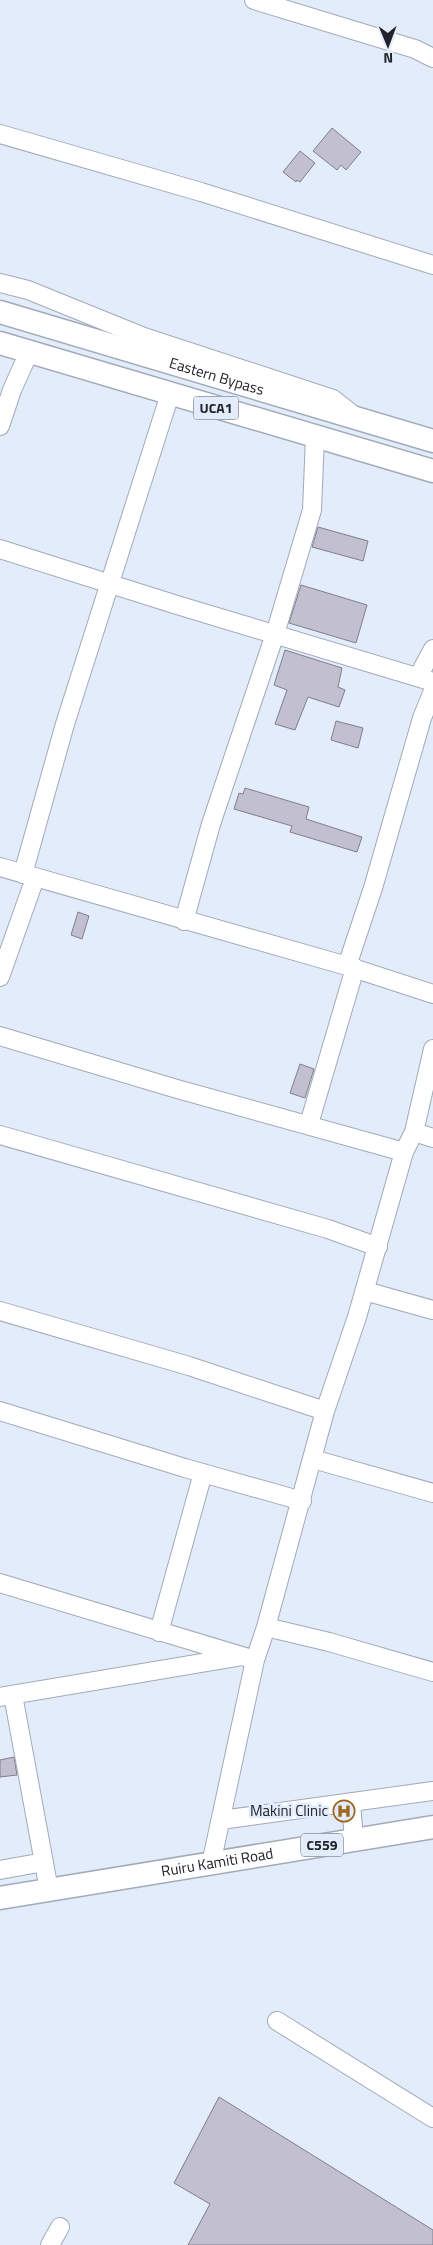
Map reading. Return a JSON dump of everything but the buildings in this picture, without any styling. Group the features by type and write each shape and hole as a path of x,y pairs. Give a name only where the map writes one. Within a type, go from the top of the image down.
{"main road":[{"name":"Eastern Bypass","path":"0,312 433,441"},
{"name":"Eastern Bypass","path":"0,343 433,471"},
{"name":"Ruiru Kamiti Road","path":"0,1898 433,1827"}],"street":[{"path":"254,0 415,49 433,58"},
{"path":"0,134 201,192 433,265"},
{"path":"0,283 28,290 144,337 334,399 356,418"},
{"path":"0,426 12,390 29,352"},
{"path":"0,977 29,876 65,724 170,394"},
{"path":"184,921 211,824 275,634 312,510 315,437"},
{"path":"0,548 110,584 426,680 433,649"},
{"path":"309,1124 373,888 422,718 433,691"},
{"path":"0,867 184,921 351,967 433,994"},
{"path":"0,1036 177,1089 309,1124 404,1152"},
{"path":"211,1864 221,1820 249,1658 266,1627 276,1586 302,1501 325,1411 365,1291 404,1152 414,1132 433,1049"},
{"path":"414,1132 433,1138"},
{"path":"0,1135 319,1226 378,1247"},
{"path":"365,1291 433,1310"},
{"path":"0,1311 179,1363 325,1411"},
{"path":"0,1411 302,1501"},
{"path":"313,1459 433,1493"},
{"path":"159,1632 203,1473"},
{"path":"0,1583 249,1658"},
{"path":"266,1627 329,1642 433,1672"},
{"path":"49,1890 6,1696 249,1658"},
{"path":"221,1820 433,1791"},
{"path":"351,1802 354,1840"},
{"path":"0,1870 44,1862"},
{"path":"277,2021 433,2118"},
{"path":"50,2245 60,2227"}],"place":[{"name":"Makini Clinic","path":"344,1811"}]}
